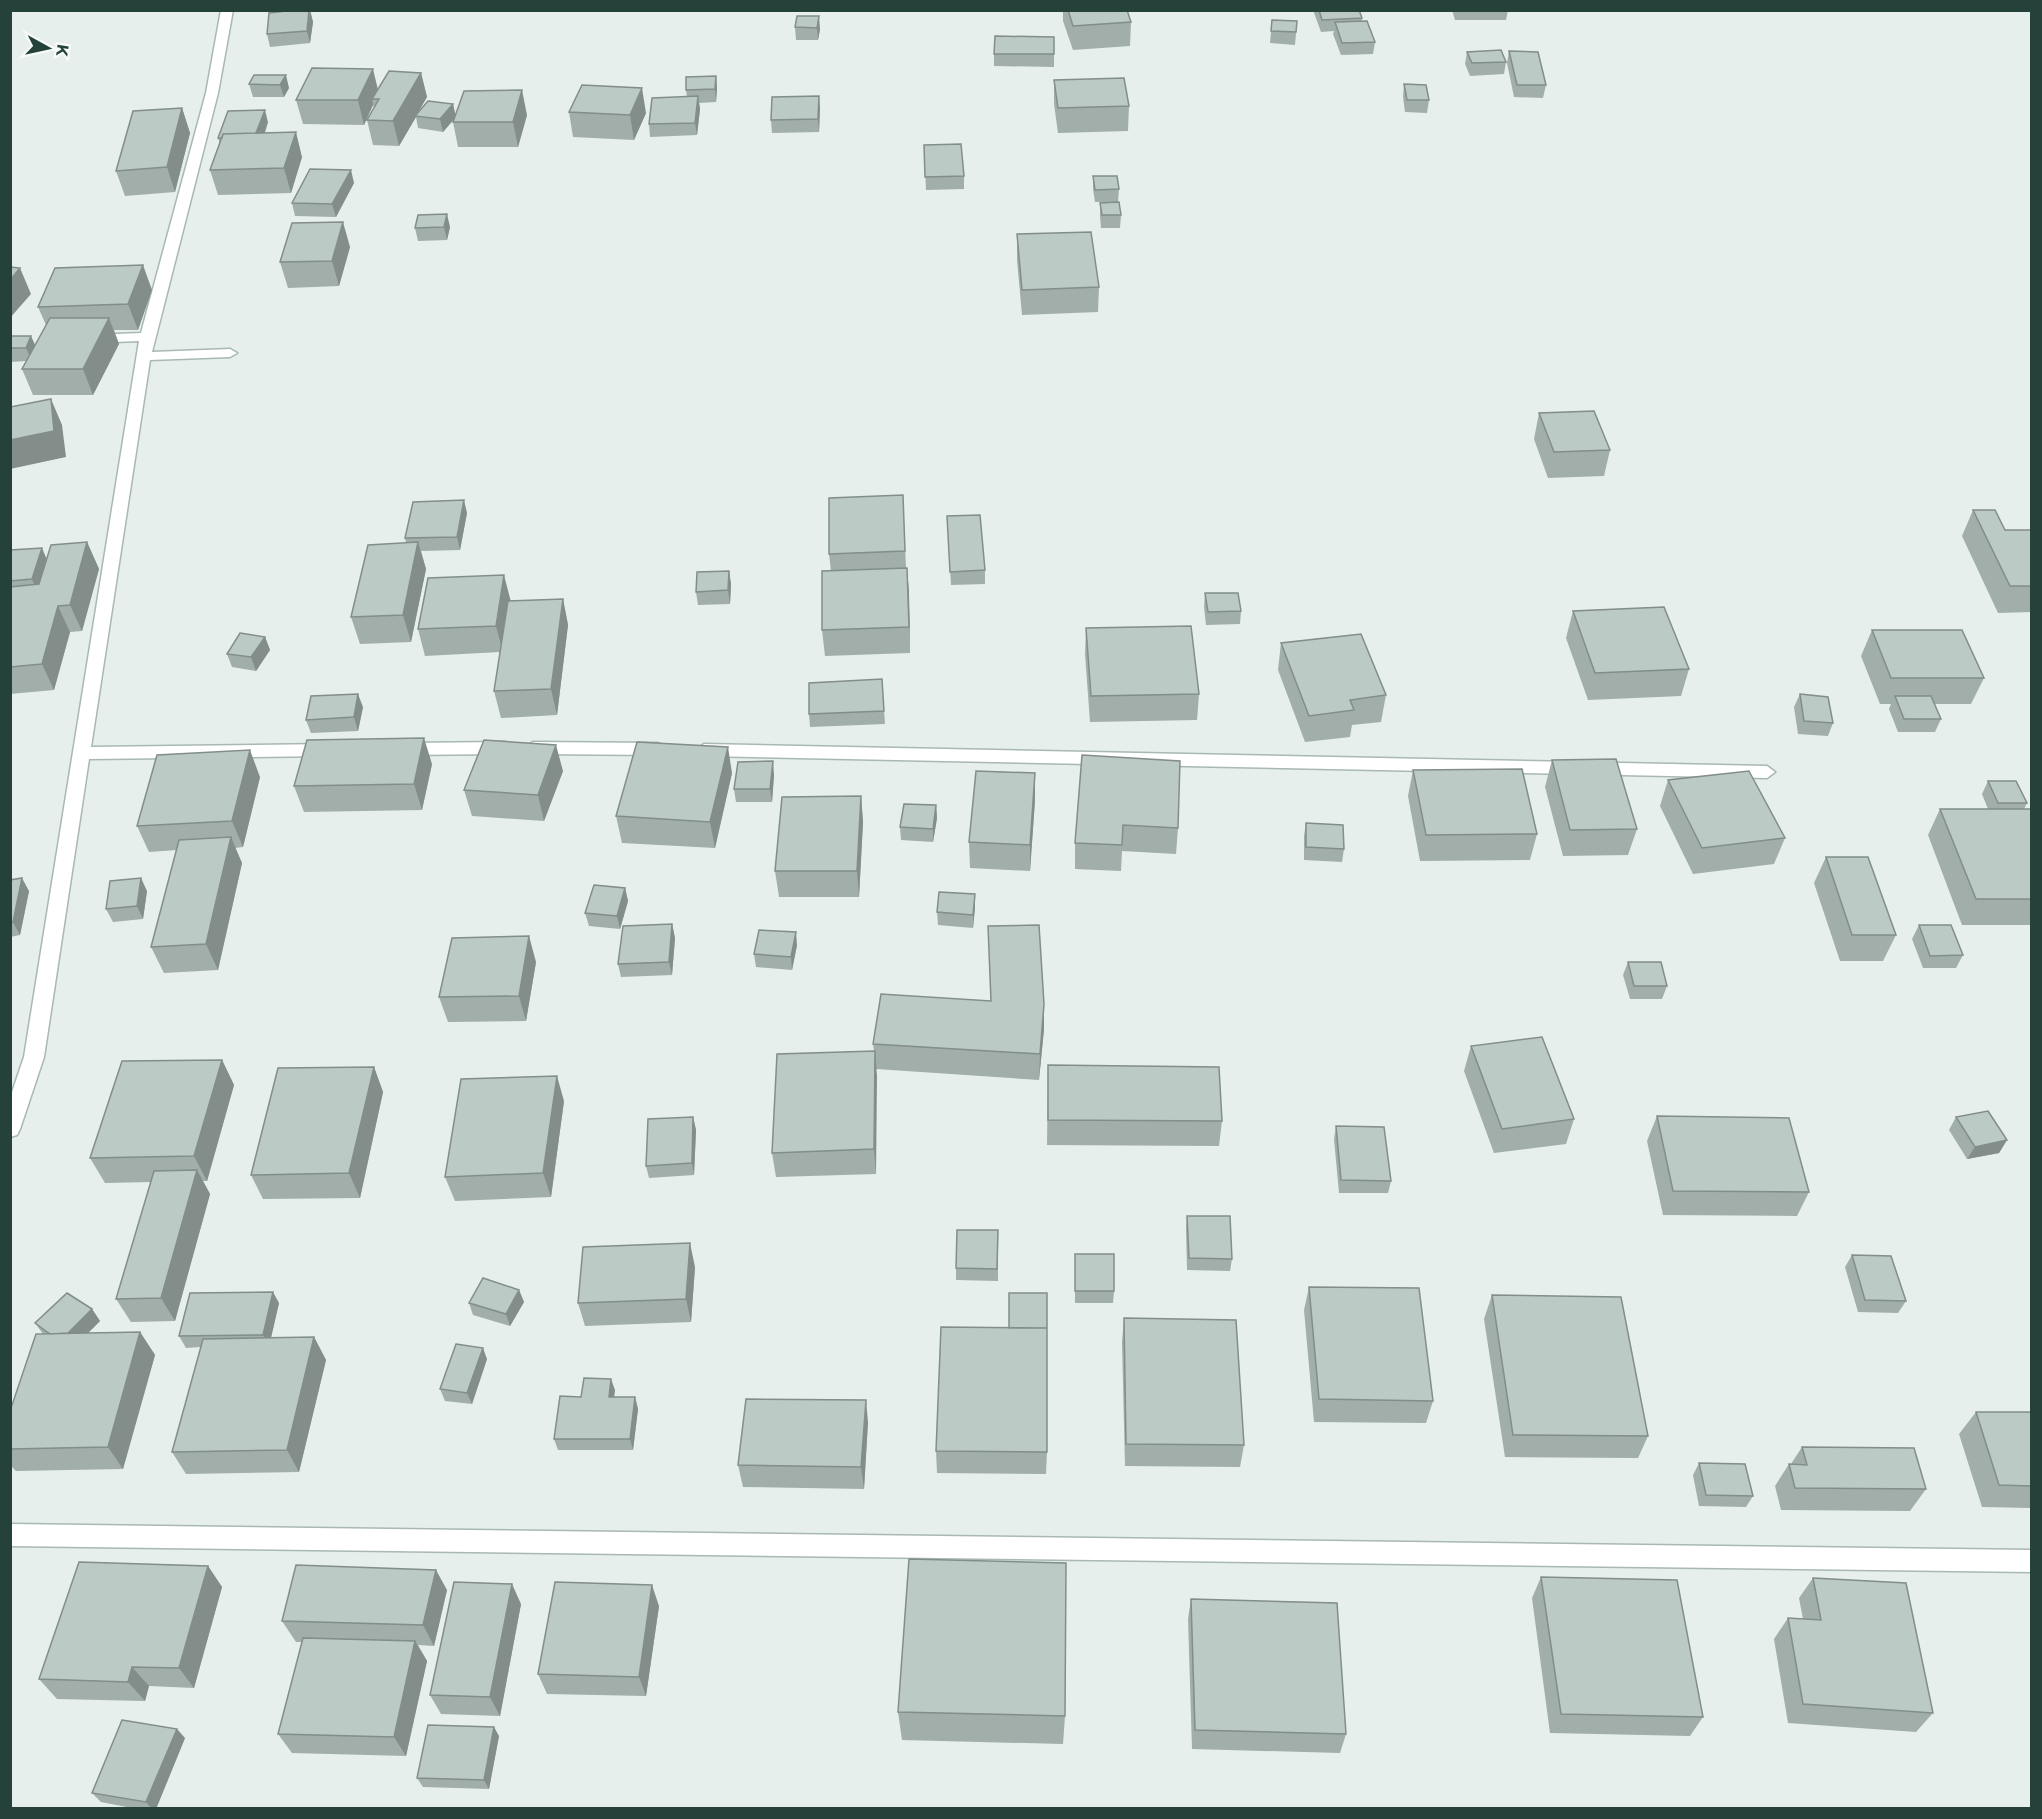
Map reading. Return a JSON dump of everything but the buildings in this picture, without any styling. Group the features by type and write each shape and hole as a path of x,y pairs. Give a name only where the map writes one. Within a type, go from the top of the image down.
{"street":[{"path":"10,1130 34,1057 143,356 212,93 227,10"},
{"path":"79,340 147,337"},
{"path":"143,356 230,353"},
{"path":"390,749 682,750 1767,772"},
{"path":"81,753 342,750"},
{"path":"10,1535 2031,1561"}]}
